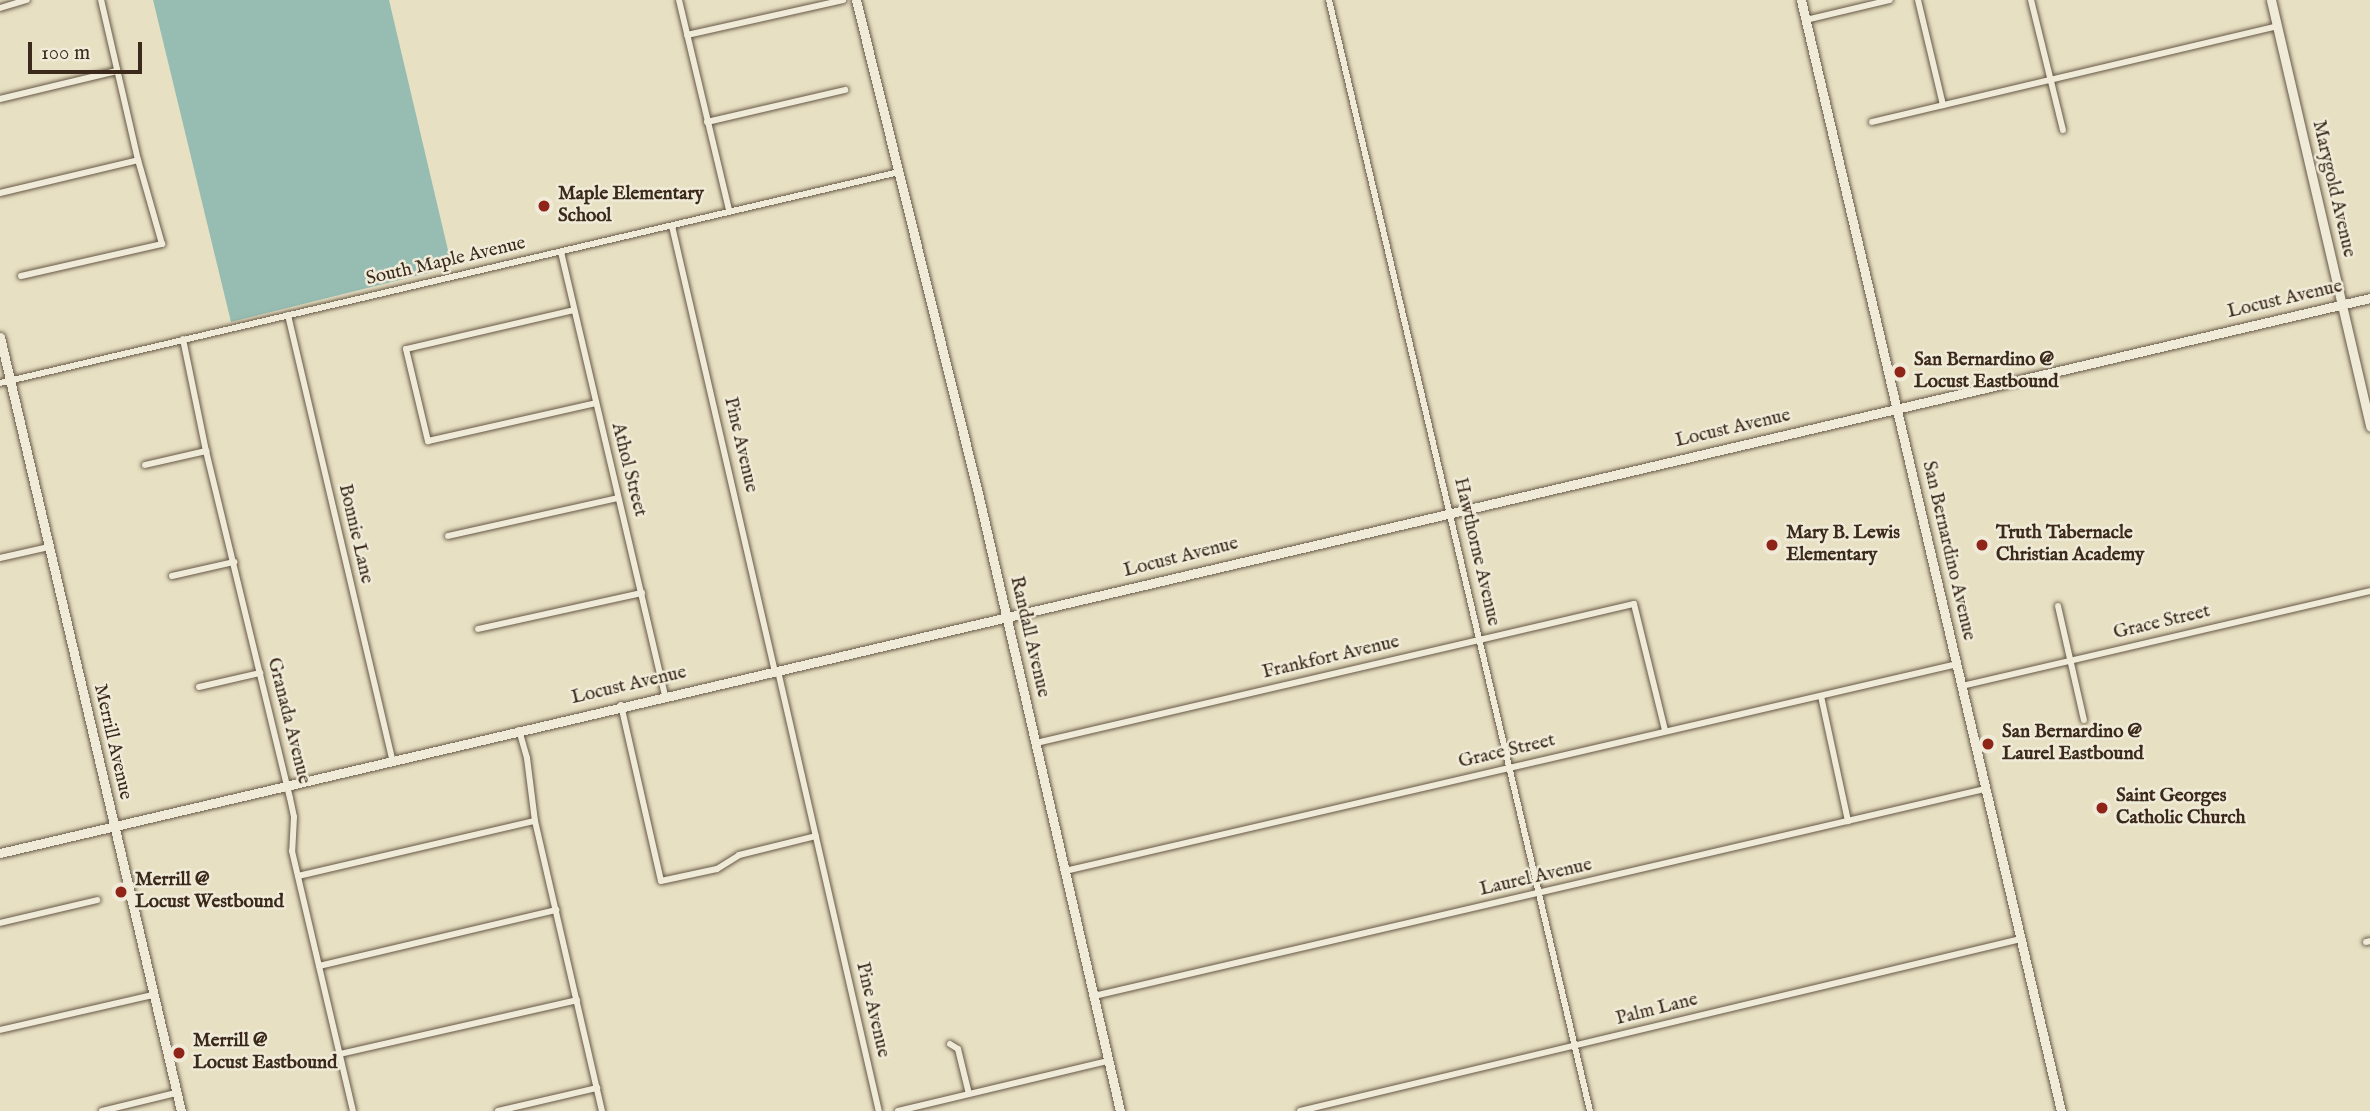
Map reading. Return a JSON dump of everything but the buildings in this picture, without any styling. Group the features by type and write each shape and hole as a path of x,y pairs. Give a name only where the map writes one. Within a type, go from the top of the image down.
{"street":[{"path":"0,8 27,0"},
{"path":"21,276 162,244 138,160 101,0"},
{"path":"679,0 729,210"},
{"path":"687,35 843,0"},
{"name":"Randall Avenue","path":"856,0 900,172 1036,743 1120,1111"},
{"name":"Hawthorne Avenue","path":"1329,0 1590,1111"},
{"name":"San Bernardino Avenue","path":"1801,0 2061,1111"},
{"path":"1806,20 1890,0"},
{"path":"1918,0 1943,105"},
{"path":"2031,0 2063,130"},
{"name":"Marygold Avenue","path":"2271,0 2370,427"},
{"path":"1872,122 2277,26"},
{"path":"0,99 117,71"},
{"path":"707,122 845,90"},
{"path":"0,193 138,160"},
{"name":"South Maple Avenue","path":"0,383 900,172"},
{"name":"Pine Avenue","path":"672,226 879,1111"},
{"name":"Athol Street","path":"561,252 665,695"},
{"name":"Locust Avenue","path":"0,853 288,787 621,705 1006,618 2370,298"},
{"path":"574,310 406,349 428,441 596,403"},
{"name":"Bonnie Lane","path":"288,315 392,760"},
{"name":"Merrill Avenue","path":"0,337 181,1111"},
{"name":"Granada Avenue","path":"183,339 206,451 288,787 294,817 292,851 353,1111"},
{"path":"145,466 206,451"},
{"path":"448,536 618,498"},
{"path":"0,558 49,547"},
{"path":"172,576 233,562"},
{"name":"Grace Street","path":"1962,686 2370,591"},
{"path":"478,629 642,593"},
{"name":"Frankfort Avenue","path":"1036,743 1634,604 1665,730"},
{"path":"2058,606 2084,720"},
{"name":"Grace Street","path":"1065,871 1957,664"},
{"path":"199,687 260,673"},
{"path":"1821,696 1848,821"},
{"path":"621,705 661,881 718,869 739,855 816,836"},
{"path":"519,730 527,758 535,821 602,1111"},
{"name":"Laurel Avenue","path":"1094,996 1986,789"},
{"path":"298,876 535,821"},
{"path":"0,923 97,900"},
{"path":"319,966 556,910"},
{"name":"Palm Lane","path":"1300,1111 2021,939"},
{"path":"0,1030 153,995"},
{"path":"340,1054 577,1000"},
{"path":"950,1044 958,1049 969,1094"},
{"path":"898,1111 1108,1061"},
{"path":"498,1111 597,1088"},
{"path":"102,1111 176,1093"}],"water":[{"path":"153,0 389,0 452,267 231,322"}],"place":[{"name":"Maple Elementary School","path":"544,206"},
{"name":"San Bernardino @ Locust Eastbound","path":"1900,372"},
{"name":"Mary B. Lewis Elementary","path":"1772,545"},
{"name":"Truth Tabernacle Christian Academy","path":"1982,545"},
{"name":"San Bernardino @ Laurel Eastbound","path":"1988,744"},
{"name":"Saint Georges Catholic Church","path":"2102,808"},
{"name":"Merrill @ Locust Westbound","path":"121,892"},
{"name":"Merrill @ Locust Eastbound","path":"179,1053"}]}
